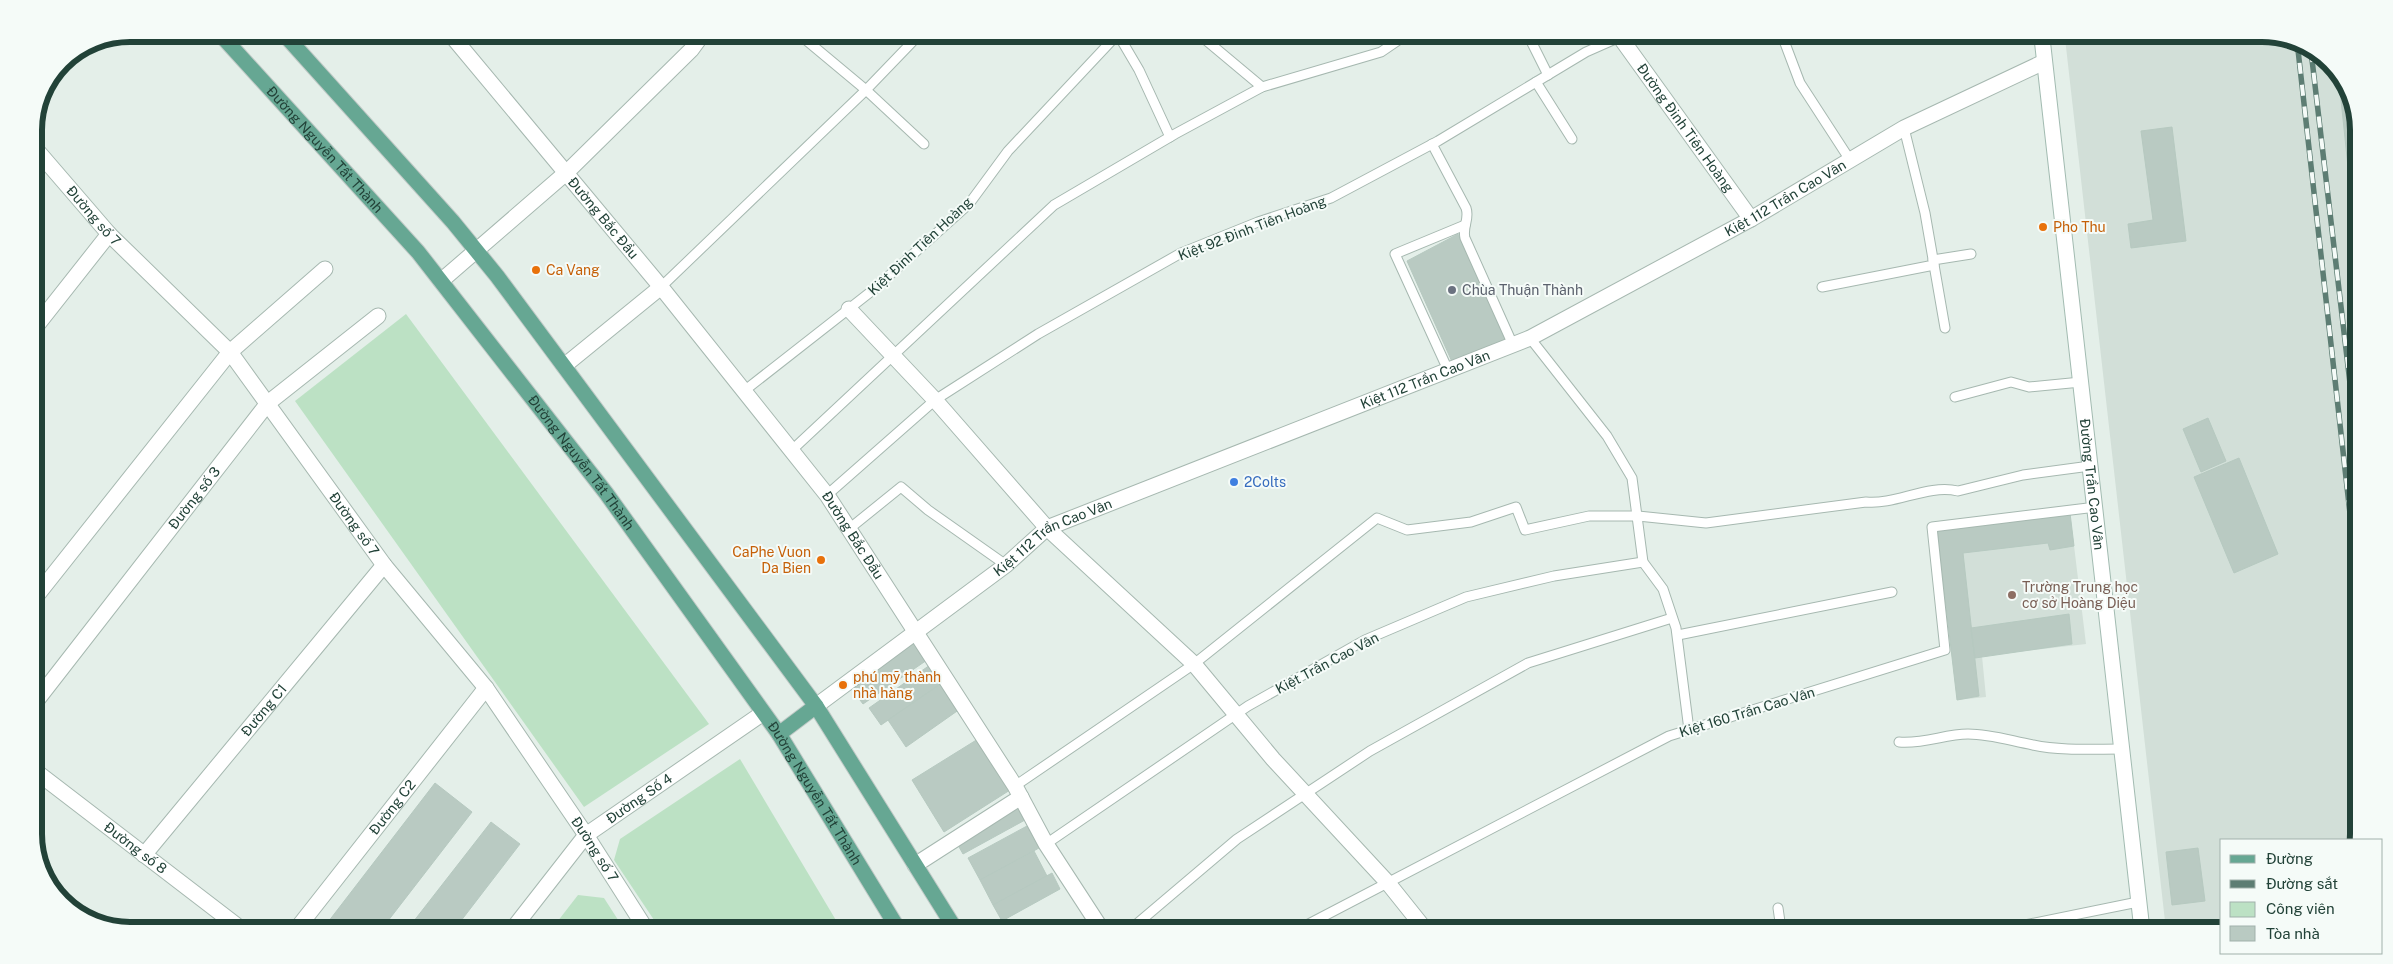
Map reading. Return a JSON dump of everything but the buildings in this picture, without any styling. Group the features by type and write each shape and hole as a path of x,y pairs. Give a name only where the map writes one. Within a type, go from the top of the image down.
{"main road":[{"name":"Đường Nguyễn Tất Thành","path":"227,42 418,252 606,493 779,734 894,922"},
{"path":"291,42 477,251 564,366 816,706 951,922"},
{"path":"779,734 816,706"}],"street":[{"name":"Đường Bắc Đẩu","path":"458,42 661,287 827,495 1018,791 1046,844 1096,922"},
{"name":"Đường Bắc Đẩu","path":"441,281 567,172 691,50 697,42"},
{"name":"Đường Đinh Tiên Hoàng","path":"1624,42 1751,219"},
{"name":"Đường Trần Cao Vân","path":"2042,42 2080,382 2096,507 2141,922"},
{"name":"Kiệt 112 Trần Cao Vân","path":"816,706 1006,565 1048,528 1530,338 1751,219 1904,128 2044,62"},
{"name":"Đường số 7","path":"42,156 109,234 230,352 384,565 486,688 586,835 641,922"},
{"path":"42,319 109,234"},
{"path":"43,588 230,352 325,269"},
{"path":"564,366 661,287"},
{"path":"849,309 935,400 1048,528 1194,664 1235,715 1388,883 1419,922"},
{"name":"Đường số 3","path":"43,693 268,403 378,316"},
{"name":"Đường C1","path":"144,855 384,565"},
{"name":"Đường C2","path":"302,922 486,688"},
{"name":"Đường Số 4","path":"518,922 586,835 763,713"},
{"name":"Đường số 8","path":"43,777 232,922"},
{"path":"915,865 1018,791"}],"lane":[{"path":"808,42 866,90 924,144"},
{"path":"661,287 866,90 912,42"},
{"name":"Kiệt Đinh Tiên Hoàng","path":"744,391 873,290 969,204 1008,151 1112,42"},
{"path":"1122,42 1139,70 1170,137"},
{"path":"1208,42 1262,88"},
{"path":"792,451 1054,205 1170,137 1262,88 1381,52 1396,42"},
{"path":"1532,42 1548,75"},
{"name":"Kiệt 92 Đinh Tiên Hoàng","path":"827,495 935,400 1038,334 1181,253 1258,222 1331,198 1432,144 1586,52 1609,42"},
{"path":"1785,42 1800,82 1850,160"},
{"path":"1536,82 1572,139"},
{"path":"1904,128 1925,214 1945,328"},
{"path":"1432,144 1466,208 1468,214 1463,231 1465,238 1513,345"},
{"path":"1448,370 1395,254 1465,225"},
{"path":"1822,287 1971,254"},
{"path":"1530,338 1607,436 1632,478 1643,562 1663,589 1678,635 1689,730"},
{"path":"1956,396 2011,382 2029,387 2080,382"},
{"path":"1018,791 1194,664 1377,518 1407,530 1471,522 1516,507 1525,530 1589,516 1638,516 1706,523 1866,502 1881,504 1910,494 1949,489 1958,491 2023,474 2090,466"},
{"path":"849,529 901,487 928,510 1006,565"},
{"name":"Kiệt 160 Trần Cao Vân","path":"1313,922 1670,736 1945,650 1932,527 2096,507"},
{"name":"Kiệt Trần Cao Vân","path":"1046,844 1235,715 1365,640 1466,596 1554,576 1643,562"},
{"path":"1678,635 1892,592"},
{"path":"1139,922 1237,839 1370,751 1528,663 1672,618"},
{"path":"1899,742 1931,742 1966,734 2008,738 2032,745 2054,748 2121,749"},
{"path":"2039,922 2138,902"},
{"path":"1778,908 1780,922"}],"shaded area":[{"path":"2065,42 2274,43 2291,47 2321,64 2336,82 2349,113 2350,839 2220,839 2220,922 2165,922"},
{"name":"Trường Trung học cơ sở Hoàng Diệu","path":"2070,513 2086,644 1982,656 1986,697 1957,700 1937,529"}],"green space":[{"path":"406,314 709,724 584,807 295,401"},
{"path":"740,759 837,922 655,922 614,860 620,839"},
{"path":"578,895 604,898 619,922 557,922"}],"railway":[{"path":"2298,51 2350,514"},
{"path":"2312,58 2350,383"}],"place":[{"name":"Pho Thu","path":"2043,227"},
{"name":"Ca Vang","path":"536,270"},
{"name":"Chùa Thuận Thành","path":"1452,290"},
{"name":"2Colts","path":"1234,482"},
{"name":"CaPhe Vuon Da Bien","path":"821,560"},
{"name":"Trường Trung học cơ sở Hoàng Diệu","path":"2012,595"},
{"name":"phú mỹ thành nhà hàng","path":"843,685"}]}
